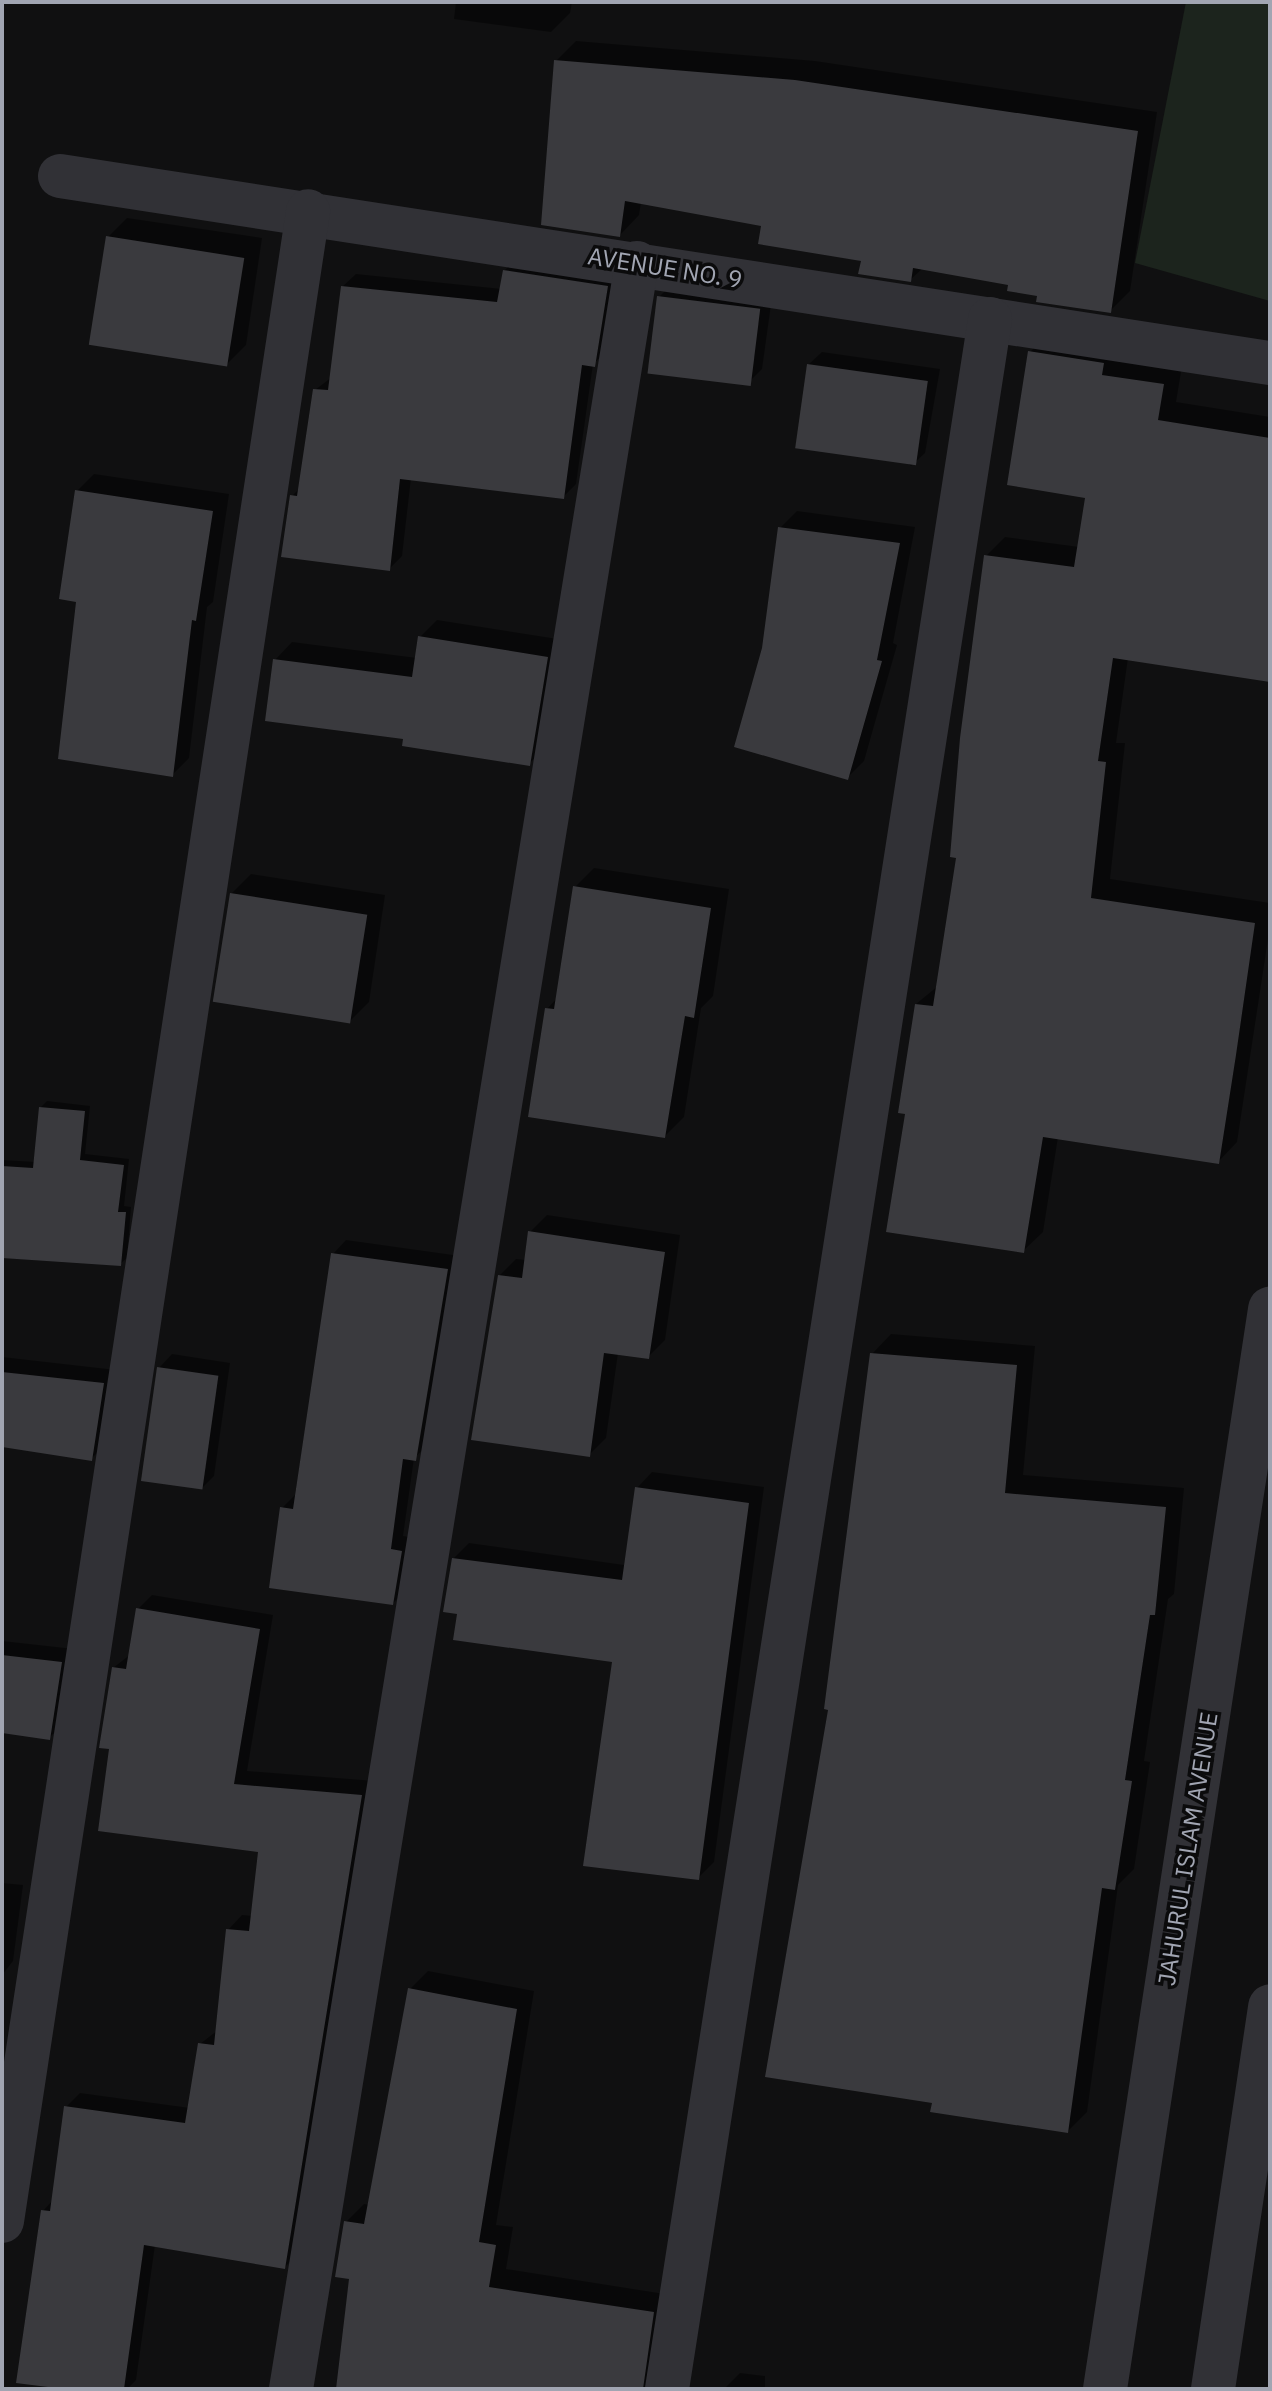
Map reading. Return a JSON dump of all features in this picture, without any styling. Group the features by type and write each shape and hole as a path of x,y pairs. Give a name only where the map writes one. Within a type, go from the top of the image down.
{"street":[{"name":"AVENUE NO. 9","path":"60,176 308,211 1270,363"},
{"path":"2,2221 308,211"},
{"path":"291,2389 637,263"},
{"path":"667,2389 990,319"},
{"name":"JAHURUL ISLAM AVENUE","path":"1105,2389 1270,1309"},
{"path":"1213,2389 1270,2006"}],"shaded area":[{"path":"1186,2 1270,2 1270,301 1135,263"}],"building":[{"path":"554,60 795,80 1138,131 1111,313 1036,302 1037,296 1007,291 1008,285 913,268 911,282 858,274 861,261 758,244 761,226 625,201 620,237 541,225"},
{"path":"106,236 244,258 227,367 89,345"},
{"path":"503,270 608,286 595,367 582,365 564,499 400,479 390,571 281,557 290,495 297,496 313,389 328,390 341,286 497,302"},
{"path":"657,296 760,309 751,386 647,373"},
{"path":"1028,351 1104,363 1102,375 1164,384 1158,420 1270,438 1270,682 1113,658 1098,761 1106,762 1091,898 1255,923 1236,1055 1219,1164 1043,1137 1024,1253 886,1232 905,1114 898,1113 915,1004 933,1006 956,858 950,857 960,738 984,555 1074,567 1085,498 1007,485"},
{"path":"807,364 928,381 916,465 795,448"},
{"path":"75,490 213,511 196,621 192,620 173,777 58,759 76,602 59,599"},
{"path":"778,527 900,543 877,660 882,661 848,780 734,747 762,648"},
{"path":"418,636 548,657 530,766 402,746 403,739 265,721 273,659 412,677"},
{"path":"573,886 711,908 694,1018 685,1016 665,1138 528,1117 545,1008 554,1009"},
{"path":"230,893 367,915 350,1023 213,1002"},
{"path":"39,1107 85,1111 80,1160 124,1165 118,1212 126,1212 121,1266 2,1258 2,1166 33,1168"},
{"path":"528,1231 665,1252 649,1359 604,1353 590,1457 471,1440 498,1275 522,1278"},
{"path":"331,1253 448,1269 416,1461 403,1459 391,1549 402,1551 393,1605 269,1588 280,1507 293,1509"},
{"path":"870,1353 1017,1365 1005,1493 1166,1507 1155,1615 1150,1615 1125,1780 1132,1781 1115,1890 1102,1888 1068,2133 930,2112 932,2103 765,2077 828,1710 824,1709"},
{"path":"157,1367 218,1376 202,1490 141,1481"},
{"path":"2,1372 104,1383 92,1461 2,1447"},
{"path":"635,1487 749,1503 699,1880 583,1866 612,1662 453,1640 457,1614 443,1612 452,1558 622,1580"},
{"path":"136,1608 260,1629 234,1784 362,1795 285,2269 144,2245 124,2389 64,2389 16,2383 41,2210 50,2211 64,2106 185,2123 198,2043 214,2045 226,1929 249,1931 258,1852 98,1831 109,1749 99,1748 112,1667 126,1669"},
{"path":"2,1655 62,1662 50,1740 2,1733"},
{"path":"408,1988 517,2009 479,2242 496,2245 489,2287 654,2312 643,2389 336,2389 349,2279 335,2277 344,2221 364,2224"}]}
